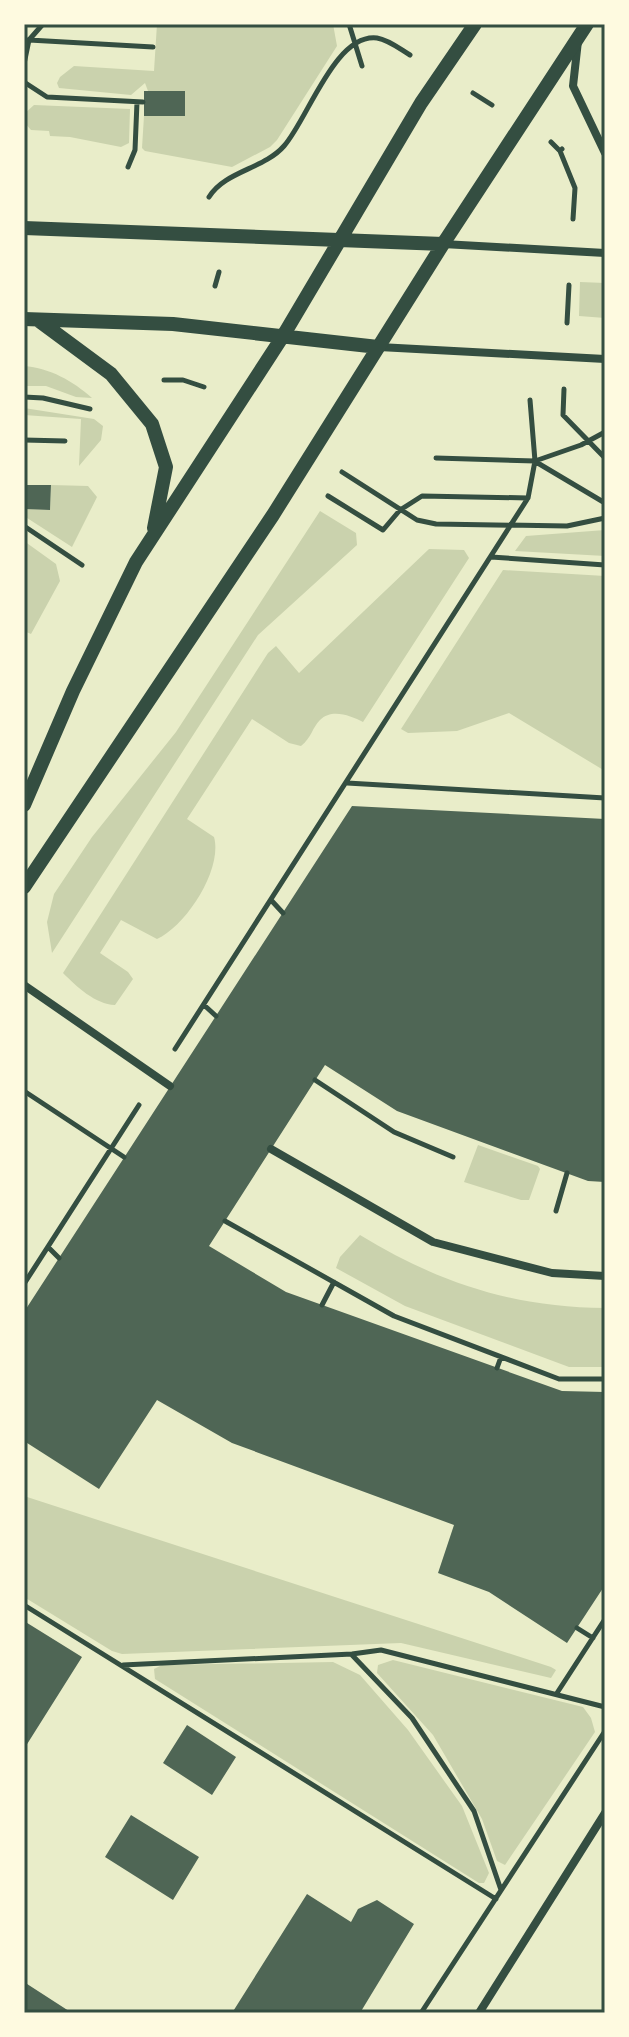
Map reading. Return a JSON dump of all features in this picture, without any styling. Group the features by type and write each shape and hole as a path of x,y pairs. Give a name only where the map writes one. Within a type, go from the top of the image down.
{"street":[{"path":"24,805 73,691 136,562 283,336 421,103 475,24"},
{"path":"583,30 573,86 605,153"},
{"path":"24,887 273,515 443,244 583,30"},
{"path":"24,228 605,253"},
{"path":"31,319 173,324 378,347 605,359"},
{"path":"31,319 111,374 152,424 166,467 152,538"},
{"path":"24,985 170,1086"},
{"path":"271,1149 433,1242 552,1273 605,1276"},
{"path":"479,2013 605,1813"}],"path":[{"path":"24,64 27,40 43,24"},
{"path":"349,24 362,66"},
{"path":"204,207 219,185 285,145 340,57 356,43 379,38 410,55"},
{"path":"27,40 153,47"},
{"path":"24,82 47,97 140,102 135,150 128,167"},
{"path":"571,141 560,151 575,188 574,196"},
{"path":"215,286 219,271"},
{"path":"567,316 569,282"},
{"path":"156,384 162,380 183,380 211,390"},
{"path":"24,397 43,398 102,412"},
{"path":"24,1284 528,498 535,461 530,400"},
{"path":"564,402 563,415 605,458"},
{"path":"436,458 535,461 605,432"},
{"path":"24,440 65,441"},
{"path":"535,461 605,503"},
{"path":"343,473 417,520 436,524 567,526 605,518"},
{"path":"328,496 383,530 400,510 422,496 528,498"},
{"path":"24,526 82,565"},
{"path":"491,557 605,565"},
{"path":"346,783 605,798"},
{"path":"271,900 283,913"},
{"path":"204,1005 216,1016"},
{"path":"315,1080 394,1132 453,1157"},
{"path":"24,1091 124,1157"},
{"path":"556,1211 567,1173"},
{"path":"225,1221 394,1316 559,1379 605,1379"},
{"path":"48,1247 59,1258"},
{"path":"322,1305 334,1282"},
{"path":"497,1368 501,1357"},
{"path":"24,1605 496,1899"},
{"path":"557,1693 605,1619"},
{"path":"577,1628 593,1638"},
{"path":"122,1665 381,1650 605,1707"},
{"path":"352,1654 412,1718 474,1811 501,1891"},
{"path":"421,2013 605,1731"}],"green space":[{"path":"157,24 333,24 337,46 277,140 270,147 232,167 145,151 142,148 144,116 185,116 148,91 145,83 131,95 59,88 57,83 60,77 74,66 154,71"},
{"path":"34,105 130,109 129,143 121,147 31,130 24,122 24,114"},
{"path":"580,282 605,283 605,318 579,316"},
{"path":"24,366 61,376 92,398 76,397 46,386 24,386"},
{"path":"24,408 94,419 103,426 101,440 79,466 81,419 24,415"},
{"path":"51,485 88,486 97,497 72,547 24,516 24,509 50,510"},
{"path":"320,511 356,533 357,545 258,635 52,953 47,922 54,894 92,837 176,732"},
{"path":"605,530 605,556 515,551 526,536"},
{"path":"24,541 56,564 60,581 31,634 24,631"},
{"path":"429,549 464,550 469,558 363,722 342,714 330,714 317,723 301,746 289,743 252,719 187,819 214,837 213,865 200,895 179,922 157,939 121,920 100,953 128,972 133,979 115,1005 100,1002 80,989 63,973 268,653 276,646 299,673"},
{"path":"503,570 605,576 605,771 509,713 457,731 408,733 401,729"},
{"path":"478,1145 538,1166 540,1169 529,1200 464,1182"},
{"path":"360,1235 419,1267 477,1289 539,1303 605,1308 605,1367 569,1367 405,1306 336,1268 340,1257"},
{"path":"24,1496 556,1670 551,1678 401,1643 122,1654 112,1651 24,1597"},
{"path":"393,1660 583,1707 591,1718 595,1732 505,1865 497,1861 482,1819 433,1735 377,1673 378,1665"},
{"path":"333,1662 360,1675 408,1730 462,1806 489,1873 484,1883 479,1883 155,1679 154,1669 162,1665"}],"building":[{"path":"144,91 185,91 185,116 144,116"},
{"path":"24,485 51,485 50,510 24,509"},
{"path":"352,806 605,819 605,1182 588,1181 397,1111 325,1065 209,1246 286,1292 562,1391 605,1392 605,1585 567,1643 489,1592 438,1573 454,1525 232,1443 157,1400 99,1489 24,1441 24,1312"},
{"path":"24,1621 82,1657 24,1749"},
{"path":"187,1725 236,1757 212,1795 163,1763"},
{"path":"131,1815 199,1857 173,1900 105,1857"},
{"path":"307,1894 351,1922 358,1909 377,1900 414,1924 360,2013 232,2013"},
{"path":"24,1982 72,2013 24,2013"}]}
